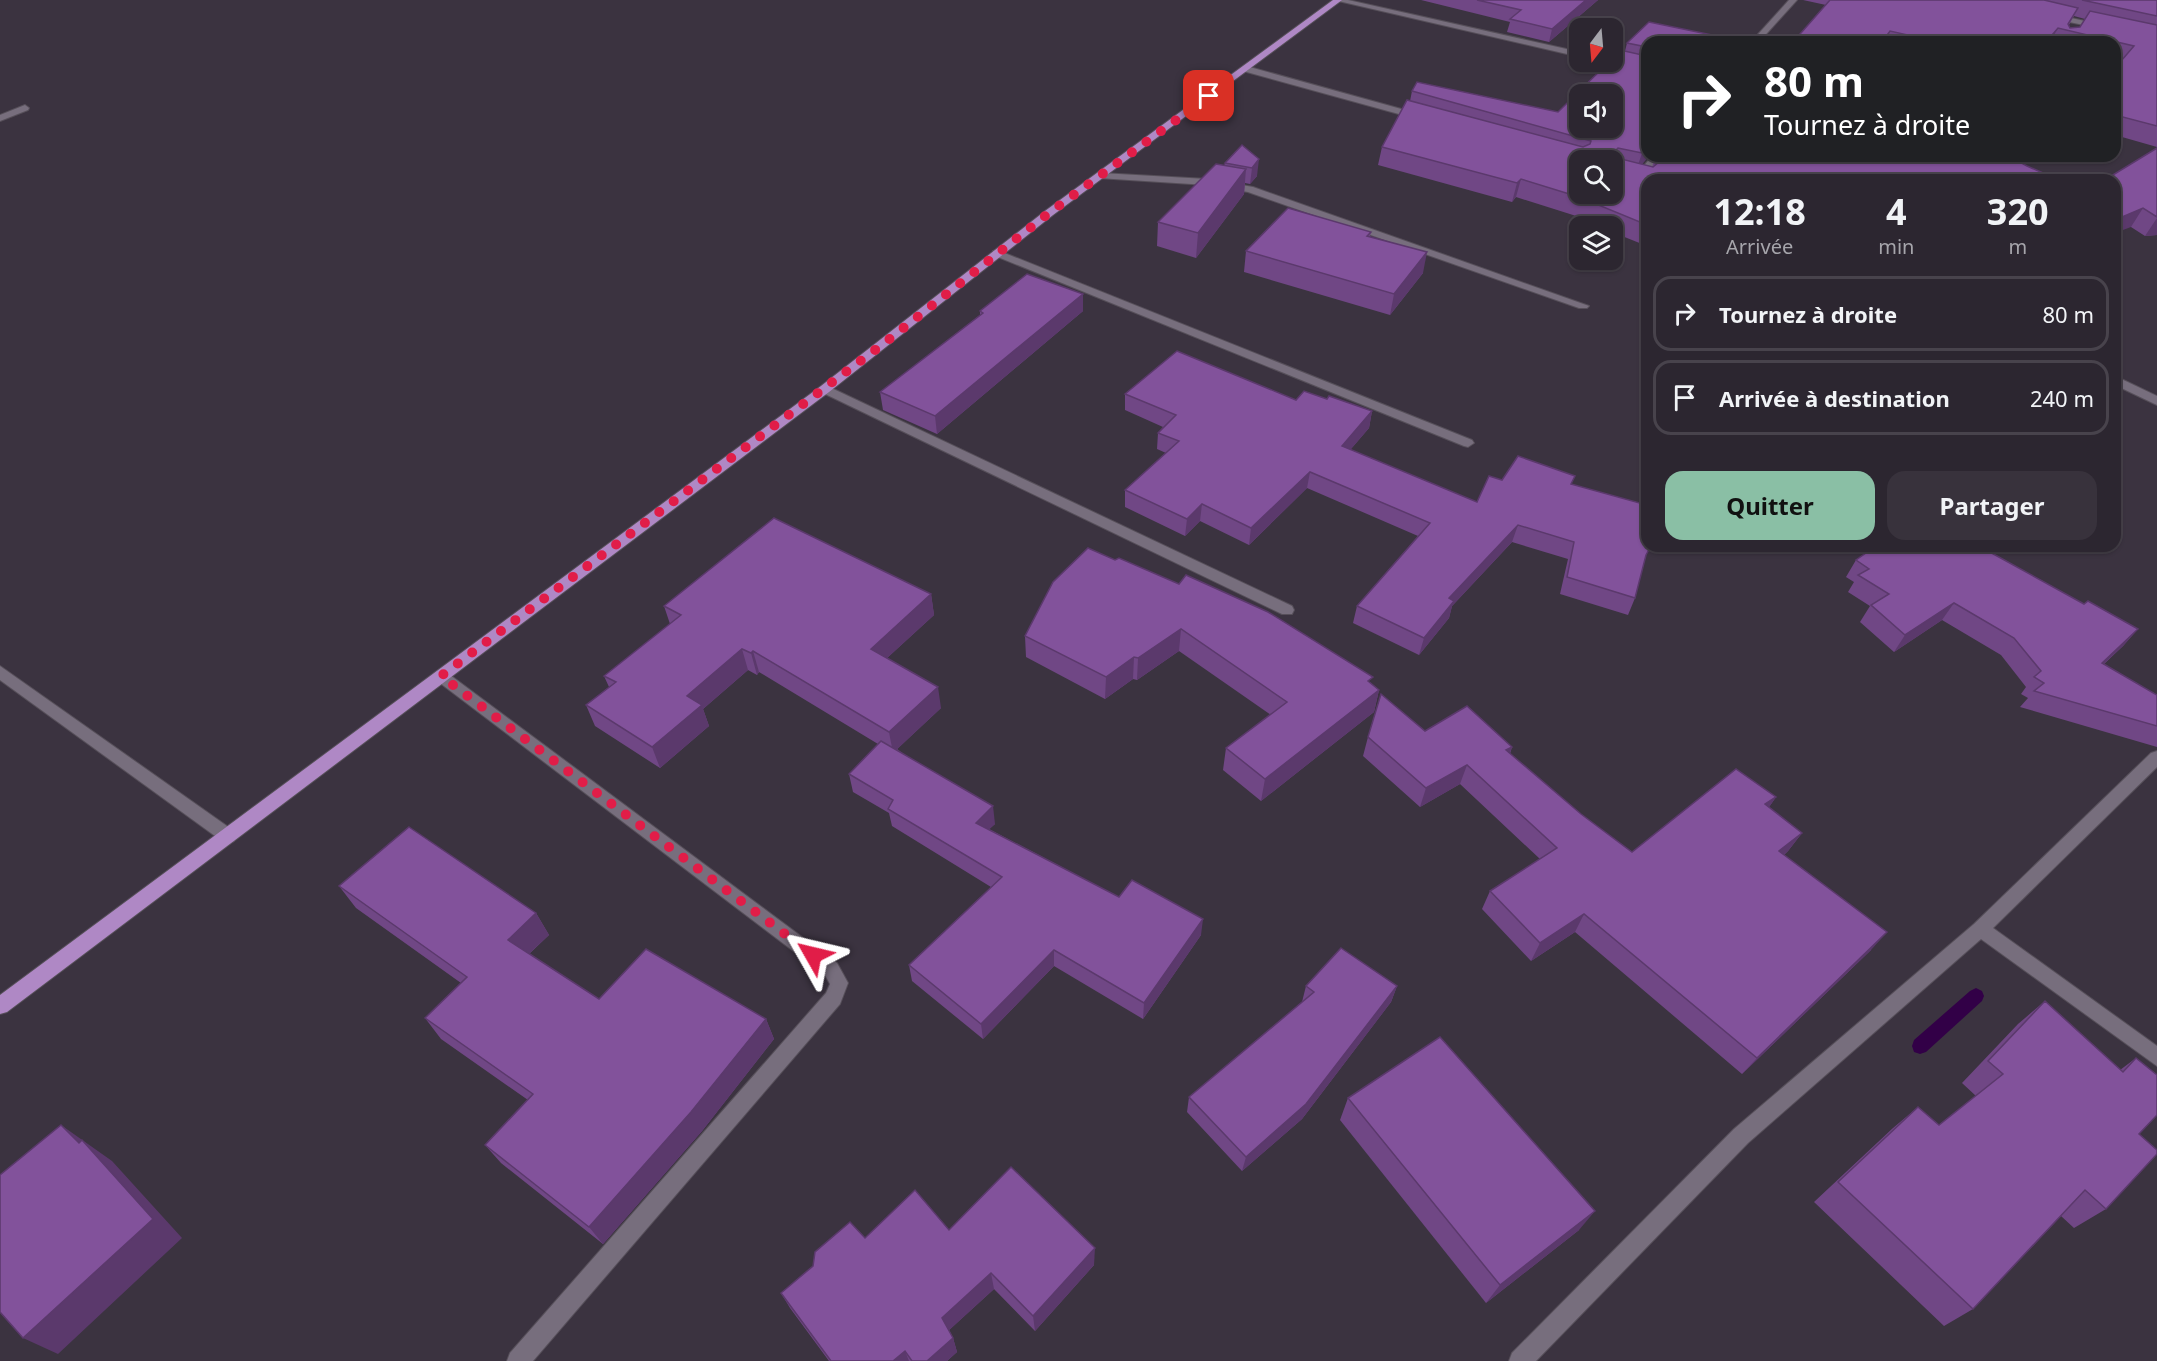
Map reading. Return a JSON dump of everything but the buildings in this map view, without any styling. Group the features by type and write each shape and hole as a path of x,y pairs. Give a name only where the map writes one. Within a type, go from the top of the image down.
{"main road":[{"path":"0,1006 825,389 997,253 1338,0"}],"street":[{"path":"1338,0 1569,52"},
{"path":"1760,36 1793,0"},
{"path":"2046,15 2076,25 2112,29"},
{"path":"1246,69 1430,120"},
{"path":"0,118 25,108"},
{"path":"1642,174 1652,162"},
{"path":"1101,176 1207,182 1250,189 1583,306"},
{"path":"997,253 1468,442"},
{"path":"2121,384 2157,401"},
{"path":"825,389 1287,609"},
{"path":"0,672 228,836"},
{"path":"441,676 831,969 839,983 834,998 518,1361"},
{"path":"1520,1361 1742,1136 1980,929 2157,757"},
{"path":"1980,929 2157,1057"}],"waterway":[{"path":"1920,1046 1976,996"}],"route":[{"path":"813,955 441,676 924,313 1049,213 1209,96"}]}
